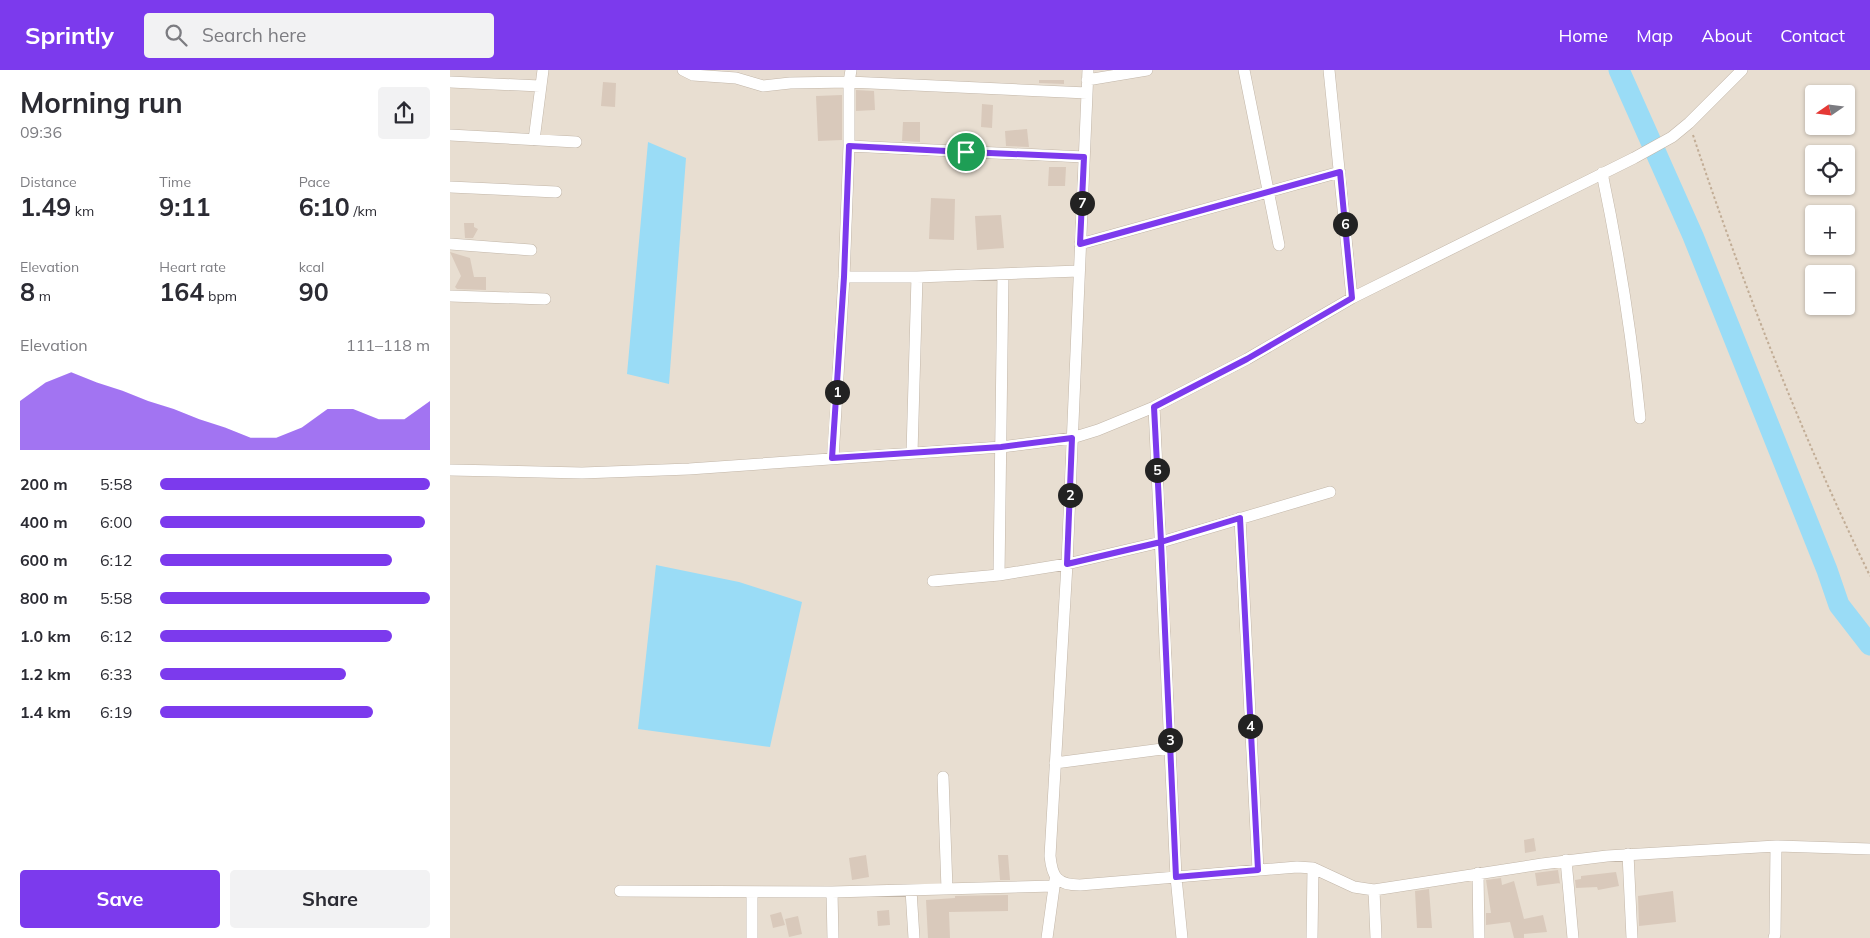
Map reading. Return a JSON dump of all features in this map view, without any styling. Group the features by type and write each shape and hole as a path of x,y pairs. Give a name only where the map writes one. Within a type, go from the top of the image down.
{"street":[{"path":"534,140 543,70"},
{"path":"683,70 693,75 736,78 758,86 790,83 849,82 1087,92"},
{"path":"832,458 844,277 849,146 849,82 851,70"},
{"path":"1048,938 1054,881 1050,856 1067,564 1087,75 1147,70"},
{"path":"1244,70 1280,245"},
{"path":"1329,70 1352,298"},
{"path":"450,470 582,473 689,469 1001,447 1072,438 1098,430 1154,407 1247,359 1352,298 1634,158 1672,136 1689,123 1742,70"},
{"path":"450,82 540,86"},
{"path":"450,135 576,142"},
{"path":"849,146 1084,157"},
{"path":"1080,244 1340,172"},
{"path":"1602,173 1614,228 1626,305 1640,418"},
{"path":"450,187 556,192"},
{"path":"450,244 530,250"},
{"path":"844,277 917,278 1079,271"},
{"path":"999,575 1003,274"},
{"path":"912,453 917,278"},
{"path":"450,296 545,299"},
{"path":"1154,407 1176,877 1182,938"},
{"path":"933,581 999,575 1067,564 1161,542 1330,492"},
{"path":"1240,518 1258,870"},
{"path":"1056,763 1170,748"},
{"path":"943,777 947,889"},
{"path":"1774,938 1776,846"},
{"path":"620,891 832,892 947,889 1054,881 1069,885 1296,867 1313,868 1354,887 1374,890 1566,860 1628,854 1776,846 1870,850"},
{"path":"1628,854 1632,938"},
{"path":"1566,860 1573,938"},
{"path":"1312,938 1313,868"},
{"path":"1478,873 1479,938"},
{"path":"911,890 914,938"},
{"path":"1374,890 1376,938"},
{"path":"752,892 752,938"},
{"path":"832,892 833,938"}],"path":[{"path":"1689,123 1736,258 1778,367 1832,498 1870,576"}],"shaded area":[{"path":"450,70 1870,70 1870,938 450,938"}],"water":[{"path":"648,142 686,158 669,384 627,374"},
{"path":"656,565 739,582 802,602 770,747 638,729"}],"building":[{"path":"1039,80 1064,80 1064,84 1039,83"},
{"path":"603,82 616,83 615,107 601,106"},
{"path":"856,90 874,91 875,110 856,111"},
{"path":"842,95 842,140 818,141 816,96"},
{"path":"982,104 993,105 992,128 981,127"},
{"path":"903,122 920,122 920,142 902,141"},
{"path":"1027,129 1029,147 1006,146 1005,131"},
{"path":"1049,167 1066,167 1065,186 1048,186"},
{"path":"931,198 955,199 954,240 929,239"},
{"path":"1001,215 1004,248 977,250 975,216"},
{"path":"464,223 474,223 474,227 478,229 473,238 465,238"},
{"path":"450,252 470,258 474,277 486,277 486,290 457,289 455,287 461,276"},
{"path":"1534,838 1536,851 1525,853 1524,840"},
{"path":"866,855 869,877 852,880 849,858"},
{"path":"998,855 1008,855 1010,880 1000,880"},
{"path":"1558,870 1560,883 1537,886 1535,873"},
{"path":"1616,872 1619,886 1598,890 1597,887 1576,888 1575,880 1581,879 1581,876"},
{"path":"1501,878 1502,885 1514,881 1524,919 1543,915 1547,932 1524,934 1524,938 1514,938 1510,922 1486,925 1486,913 1491,913 1486,880"},
{"path":"1429,889 1432,928 1417,928 1415,891"},
{"path":"1673,891 1676,922 1639,926 1638,896"},
{"path":"1008,895 1008,911 949,912 950,938 928,938 926,900 955,898 955,896"},
{"path":"889,910 890,925 878,926 877,911"},
{"path":"781,912 785,925 773,928 770,915"},
{"path":"798,916 802,934 789,937 785,919"}],"waterway":[{"path":"1619,70 1693,236 1827,570 1839,605 1870,645"}],"route":[{"path":"966,152 849,146 844,277 832,458 1001,447 1072,438 1067,564 1161,542 1176,877 1258,870 1240,518 1161,542 1154,407 1247,359 1352,298 1340,172 1080,244 1084,157 966,152"}]}
